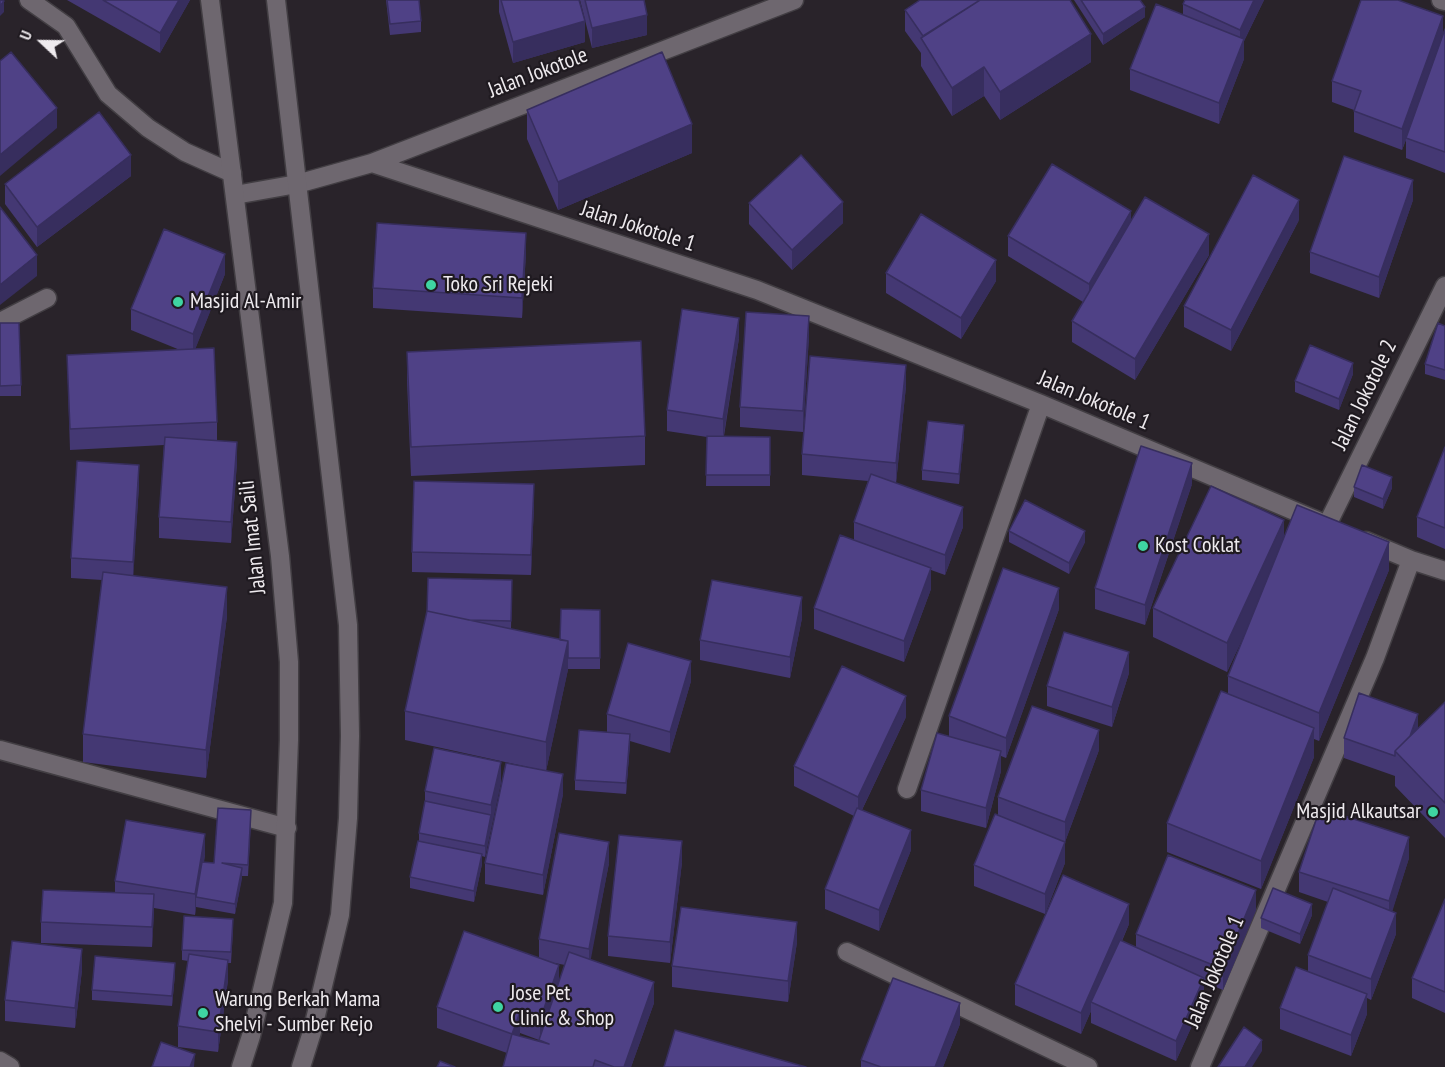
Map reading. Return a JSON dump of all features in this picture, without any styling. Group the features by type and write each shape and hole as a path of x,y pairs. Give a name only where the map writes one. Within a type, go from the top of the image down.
{"street":[{"path":"29,0 66,26 108,94 148,128 184,152 232,173"},
{"name":"Jalan Imat Saili","path":"210,0 280,556 289,662 287,828 283,903 251,1036 241,1067"},
{"path":"276,0 348,625 350,736 348,818 340,915 312,1032 301,1067"},
{"name":"Jalan Jokotole","path":"235,195 297,184 372,163 794,0"},
{"path":"1441,0 1445,1"},
{"name":"Jalan Jokotole 1","path":"372,163 757,290 1041,404 1411,560 1375,658 1200,1067"},
{"name":"Jalan Jokotole 2","path":"1327,525 1445,286"},
{"path":"0,322 47,298"},
{"path":"907,789 1041,404"},
{"path":"1411,560 1445,571"},
{"path":"0,750 287,828"},
{"path":"847,952 1088,1067"},
{"path":"0,1061 10,1067"}],"building":[{"path":"103,0 179,0 160,33"},
{"path":"387,0 419,0 421,21 390,24"},
{"path":"501,0 579,0 585,21 513,42"},
{"path":"585,0 644,0 647,15 592,28"},
{"path":"920,0 980,0 923,36 905,10"},
{"path":"980,0 1070,0 1091,34 1000,92 984,67 952,88 921,38"},
{"path":"1081,0 1140,0 1145,7 1103,34"},
{"path":"1185,0 1254,0 1240,30 1183,4"},
{"path":"1361,0 1398,0 1443,16 1402,129 1354,111 1361,91 1332,81"},
{"path":"1156,4 1244,39 1219,103 1130,69"},
{"path":"1445,29 1445,152 1406,138"},
{"path":"11,52 57,108 0,155 0,61"},
{"path":"662,52 692,124 558,182 527,110"},
{"path":"99,112 131,155 37,227 5,184"},
{"path":"801,155 843,202 792,250 749,203"},
{"path":"1344,156 1413,180 1379,277 1310,252"},
{"path":"1052,164 1131,211 1089,284 1008,236"},
{"path":"1253,175 1299,200 1231,330 1184,306"},
{"path":"1145,197 1209,234 1135,359 1072,321"},
{"path":"0,207 37,255 0,285"},
{"path":"921,214 996,260 961,318 886,273"},
{"path":"377,223 526,233 522,298 373,288"},
{"name":"Masjid Al-Amir","path":"164,229 225,254 193,334 131,309"},
{"path":"682,309 739,318 723,419 667,410"},
{"path":"746,312 809,316 803,411 740,407"},
{"path":"0,323 19,323 21,385 0,386"},
{"path":"1438,323 1445,326 1445,370 1425,364"},
{"path":"641,341 645,436 411,447 407,352"},
{"path":"1310,345 1353,363 1339,399 1295,381"},
{"path":"214,348 217,422 70,429 67,355"},
{"path":"810,356 906,365 896,463 802,454"},
{"path":"928,421 964,425 959,474 922,470"},
{"path":"707,436 770,437 770,475 706,475"},
{"path":"165,437 237,442 231,522 159,517"},
{"name":"Kost Coklat","path":"1141,446 1192,463 1145,605 1095,588"},
{"path":"1445,447 1445,528 1417,517"},
{"path":"77,461 139,465 133,562 71,558"},
{"path":"1362,465 1392,477 1383,499 1354,487"},
{"path":"871,474 963,507 945,555 854,522"},
{"path":"414,481 534,484 531,555 412,552"},
{"path":"1211,486 1284,520 1227,643 1153,608"},
{"path":"1025,500 1085,531 1069,563 1009,531"},
{"path":"1297,505 1389,542 1319,713 1228,676"},
{"path":"840,535 931,568 904,641 814,608"},
{"path":"1003,568 1059,588 1006,738 949,716"},
{"path":"103,572 227,587 206,750 83,734"},
{"path":"428,578 512,580 511,621 469,620 427,611"},
{"path":"712,580 802,597 790,657 700,640"},
{"path":"561,609 600,610 600,658 568,658 568,641 560,640"},
{"path":"427,611 568,641 546,742 405,711"},
{"path":"1064,632 1129,652 1112,707 1047,686"},
{"path":"628,643 691,661 670,732 607,714"},
{"path":"842,666 906,696 858,797 794,766"},
{"path":"1221,691 1314,728 1261,861 1167,823"},
{"path":"1359,693 1418,714 1410,736 1395,751 1395,756 1344,738"},
{"path":"1445,702 1445,803 1395,751"},
{"path":"1032,706 1099,730 1065,822 998,797"},
{"path":"579,730 630,734 626,783 575,780"},
{"path":"937,733 1001,751 986,808 921,790"},
{"path":"434,748 501,762 491,805 425,791"},
{"path":"506,763 563,774 543,875 485,863"},
{"path":"425,801 491,815 485,846 419,833"},
{"path":"218,808 251,810 248,865 222,863 242,868 235,904 196,897 202,862 214,863"},
{"path":"857,808 911,830 879,910 825,889"},
{"path":"1320,808 1409,837 1389,901 1299,872"},
{"path":"995,814 1065,842 1045,894 974,865"},
{"path":"126,820 205,834 195,894 115,881"},
{"path":"559,833 609,842 589,949 539,939"},
{"path":"619,835 682,841 670,942 608,936"},
{"path":"418,841 482,854 474,891 410,877"},
{"path":"1168,855 1256,890 1223,969 1136,934"},
{"path":"1063,875 1129,904 1081,1013 1015,984"},
{"path":"1273,888 1312,904 1300,934 1261,918"},
{"path":"1333,888 1396,913 1371,979 1308,955"},
{"path":"43,890 154,894 152,927 41,922"},
{"path":"1445,899 1445,992 1412,978"},
{"path":"681,907 797,922 788,981 672,966"},
{"path":"184,916 233,919 231,952 182,950"},
{"name":"Jose Pet Clinic & Shop","path":"464,931 559,965 540,1020 520,1012 512,1034 437,1007"},
{"path":"1120,940 1204,978 1176,1041 1091,1002"},
{"path":"12,941 82,949 75,1008 5,1000"},
{"path":"569,952 654,982 624,1067 614,1067 595,1060 593,1067 503,1067 512,1034 549,1044 539,1040"},
{"name":"Warung Berkah Mama Shelvi - Sumber Rejo","path":"189,954 228,960 218,1032 178,1026"},
{"path":"95,956 175,963 172,996 92,990"},
{"path":"1296,967 1367,994 1351,1035 1280,1008"},
{"path":"893,978 960,1003 935,1067 881,1067 861,1060"},
{"path":"1244,1027 1262,1040 1245,1067 1218,1067"},
{"path":"675,1030 806,1067 664,1067"},
{"path":"161,1042 195,1054 190,1067 152,1067"},
{"path":"440,1061 455,1067 437,1067"}],"place":[{"name":"Toko Sri Rejeki","path":"431,285"},
{"name":"Masjid Al-Amir","path":"178,302"},
{"name":"Kost Coklat","path":"1143,546"},
{"name":"Masjid Alkautsar","path":"1433,812"},
{"name":"Jose Pet Clinic & Shop","path":"498,1007"},
{"name":"Warung Berkah Mama Shelvi - Sumber Rejo","path":"203,1013"}]}
